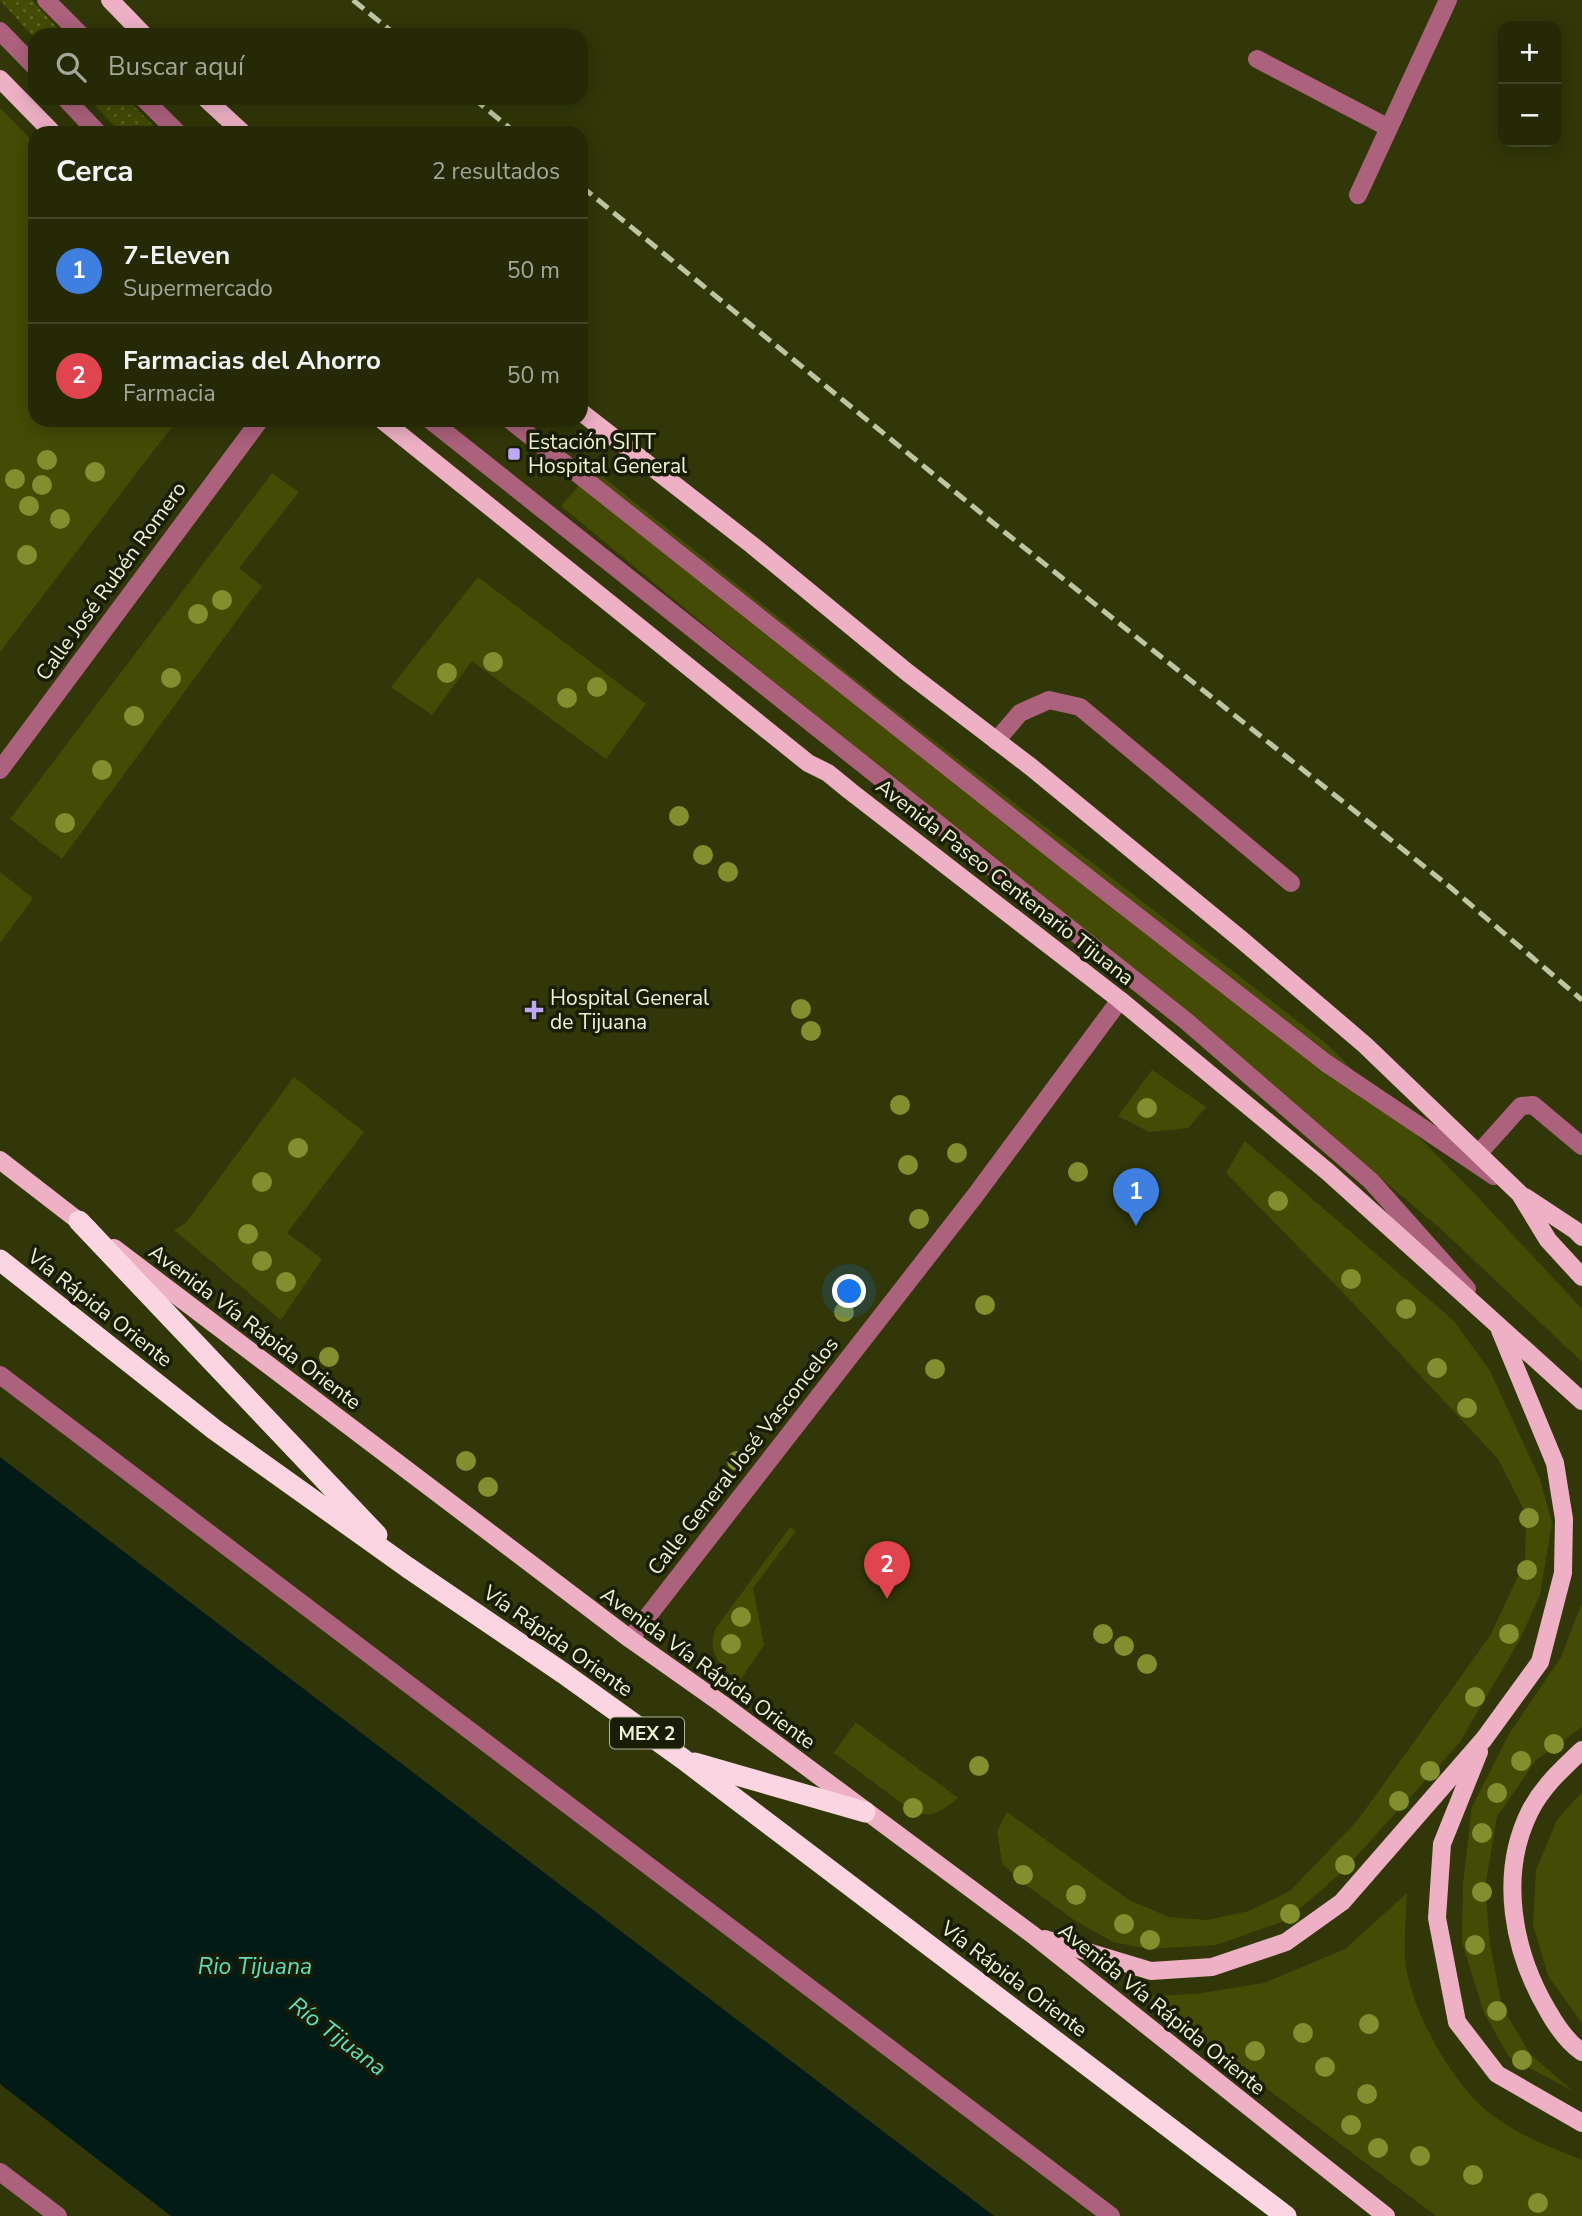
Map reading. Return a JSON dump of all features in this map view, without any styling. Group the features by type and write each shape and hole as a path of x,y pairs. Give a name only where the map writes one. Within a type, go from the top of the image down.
{"highway":[{"path":"79,1221 407,1567"},
{"name":"Vía Rápida Oriente","path":"0,1260 215,1430 683,1759 1286,2216"},
{"path":"683,1759 865,1812"}],"main road":[{"path":"110,0 137,28"},
{"path":"0,79 46,126"},
{"path":"213,105 235,126"},
{"path":"588,417 1232,932 1354,1036 1520,1194 1582,1237"},
{"name":"Avenida Paseo Centenario Tijuana","path":"391,427 808,763 828,773 1120,1000 1328,1172 1582,1401"},
{"name":"Avenida Vía Rápida Oriente","path":"0,1160 630,1639 1034,1935 1386,2216"},
{"path":"1520,1194 1548,1240 1582,1277"},
{"path":"1034,1935 1151,1971 1212,1967 1286,1942 1342,1902 1484,1739 1540,1662 1563,1573 1564,1519 1555,1463 1498,1324"},
{"path":"1484,1739 1441,1844 1437,1918 1457,2022 1497,2074 1582,2123"},
{"path":"1582,1750 1551,1779 1530,1812 1514,1858 1513,1902 1525,1964 1538,1995 1555,2024 1574,2047 1582,2052"}],"street":[{"path":"46,0 74,28"},
{"path":"1358,195 1448,0"},
{"path":"0,31 28,60"},
{"path":"1257,59 1389,128"},
{"path":"72,105 91,126"},
{"path":"150,105 171,126"},
{"name":"Calle José Rubén Romero","path":"0,770 255,427"},
{"path":"439,427 1186,1021 1371,1181 1498,1324"},
{"path":"519,427 1326,1063 1520,1194"},
{"path":"996,741 1020,713 1049,700 1080,707 1291,883"},
{"name":"Calle General José Vasconcelos","path":"630,1639 974,1197 1120,1000"},
{"path":"1478,1154 1521,1106 1533,1105 1582,1146"},
{"path":"0,1375 1111,2216"},
{"path":"0,2172 58,2216"}],"green space":[{"path":"0,0 32,0 58,28 28,28 28,31"},
{"path":"95,105 133,105 154,126 114,126"},
{"path":"0,108 28,137 28,427 172,427 0,652"},
{"path":"593,469 884,702 1327,1044 1473,1192 1582,1309 1582,1362 1442,1230 1218,1041 850,745 561,506"},
{"path":"272,473 299,492 239,568 262,586 62,859 10,819"},
{"path":"478,577 646,704 606,759 472,661 432,715 391,687"},
{"path":"0,872 33,898 0,943"},
{"path":"1152,1070 1206,1107 1188,1128 1149,1132 1118,1116"},
{"path":"294,1077 364,1132 287,1233 322,1259 281,1320 174,1230 186,1223"},
{"path":"1245,1141 1454,1321 1490,1371 1540,1479 1552,1523 1540,1595 1520,1639 1460,1742 1343,1871 1287,1920 1216,1945 1149,1949 1113,1942 1074,1920 1019,1880 1002,1863 997,1831 1007,1812 1129,1900 1169,1917 1207,1920 1249,1911 1290,1891 1357,1821 1490,1636 1525,1561 1526,1514 1498,1459 1351,1301 1226,1173"},
{"path":"790,1527 796,1531 753,1588 764,1645 739,1682 717,1658 713,1637 716,1628"},
{"path":"1582,1603 1582,1727 1536,1760 1497,1817 1485,1887 1490,1944 1502,2007 1530,2054 1573,2091 1509,2057 1484,2013 1462,1942 1463,1883 1472,1807 1509,1734 1561,1657"},
{"path":"856,1722 958,1798 938,1812 915,1813 834,1753"},
{"path":"1582,1792 1582,2023 1548,1976 1533,1924 1536,1870 1557,1820"},
{"path":"1407,1893 1405,1958 1408,1977 1414,1998 1434,2041 1459,2081 1487,2111 1520,2133 1582,2160 1582,2216 1436,2216 1144,1996 1196,1994 1264,1983 1345,1949"}],"water":[{"name":"Rio Tijuana","path":"0,1457 994,2216 171,2216 0,2084"}],"railway":[{"path":"353,0 387,28"},
{"path":"482,105 507,126"},
{"path":"588,192 992,522 1450,887 1582,1000"}],"place":[{"name":"Estación SITT Hospital General","path":"514,454"},
{"name":"Hospital General de Tijuana","path":"534,1010"},
{"name":"7-Eleven","path":"1136,1226"},
{"name":"Farmacias del Ahorro","path":"887,1599"}],"water label":[{"name":"Río Tijuana","path":"338,2036"}]}
